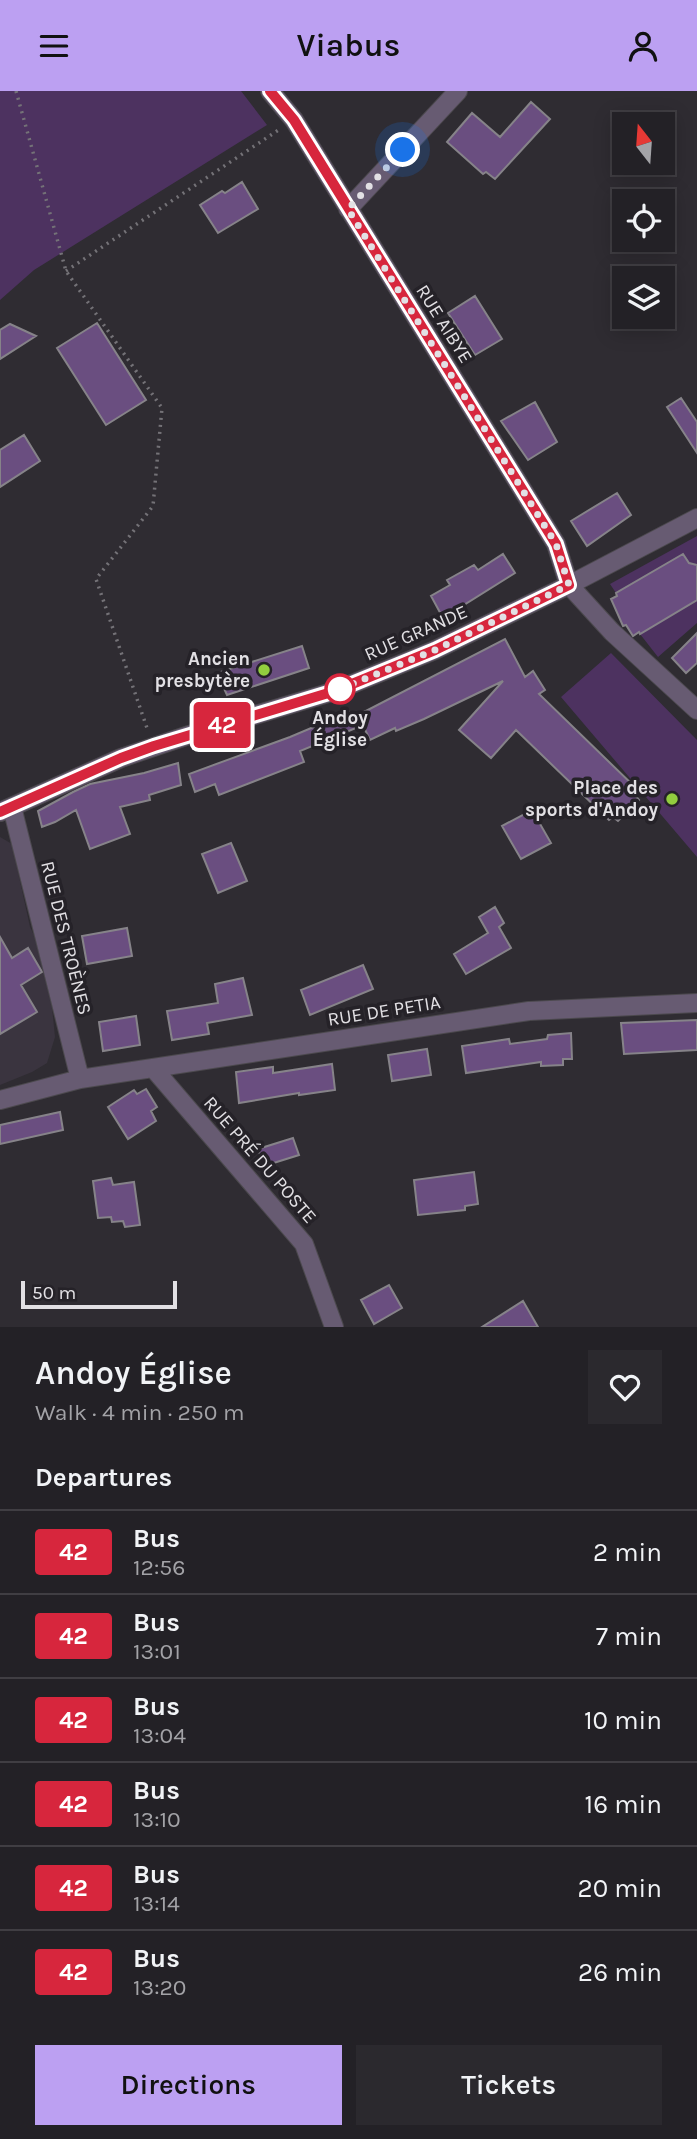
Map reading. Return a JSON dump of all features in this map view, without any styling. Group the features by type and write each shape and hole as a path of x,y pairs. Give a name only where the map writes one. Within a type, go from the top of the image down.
{"street":[{"name":"RUE AIBYE","path":"271,91 294,120 556,544 569,585"},
{"path":"348,209 458,91"},
{"name":"RUE GRANDE","path":"6,809 121,758 335,691 435,650 569,585 697,518"},
{"path":"569,585 612,632 697,710"},
{"name":"RUE DES TROÈNES","path":"6,809 80,1079"},
{"name":"RUE DE PETIA","path":"0,1100 80,1079 529,1011 697,1003"},
{"name":"RUE PRÉ DU POSTE","path":"153,1068 304,1244 334,1327"}],"path":[{"path":"16,91 66,271 162,408 153,506 96,579 154,746"},
{"path":"66,271 294,120"}],"shaded area":[{"path":"0,91 241,91 267,125 34,270 0,300"},
{"path":"697,536 697,565 689,563 683,554 616,593 610,584"},
{"path":"697,598 697,623 658,657 640,634"},
{"name":"Place des sports d'Andoy","path":"611,653 697,740 697,857 561,697"},
{"path":"0,837 12,844 30,927 52,1007 55,1037 47,1063 0,1085"}],"building":[{"path":"531,102 550,119 495,179 486,172 483,174 447,142 472,113 500,137"},
{"path":"242,182 258,209 218,233 200,205"},
{"path":"475,296 502,339 475,355 448,313"},
{"path":"97,323 146,400 106,425 57,348"},
{"path":"10,324 36,336 0,359 0,330"},
{"path":"681,398 697,422 697,453 667,407"},
{"path":"535,402 557,442 528,460 501,421"},
{"path":"24,435 40,461 0,487 0,450"},
{"path":"617,493 631,515 587,546 571,521"},
{"path":"503,554 515,573 443,618 431,596 450,585 447,580 474,565 478,570"},
{"path":"683,554 689,563 697,565 697,600 633,636 626,625 623,626 611,599 617,596 616,593"},
{"path":"697,633 697,663 686,673 672,658"},
{"path":"505,639 525,677 533,671 545,690 539,694 638,790 634,794 639,800 618,821 613,817 609,820 516,730 491,758 459,730 503,681 424,719 396,731 395,728 370,740 358,715"},
{"name":"Ancien presbytère","path":"302,646 309,668 227,695 217,673"},
{"path":"349,712 356,728 300,751 304,762 219,795 215,784 195,792 189,774"},
{"path":"178,763 181,785 149,795 150,800 120,807 130,834 90,849 76,810 42,827 38,811 90,784"},
{"path":"532,810 551,843 521,859 502,826"},
{"path":"231,843 247,881 218,893 202,854"},
{"path":"495,907 504,923 499,927 511,948 466,974 454,954 488,933 479,917"},
{"path":"127,928 132,956 87,964 82,936"},
{"path":"0,937 12,958 28,948 42,972 21,985 37,1012 0,1034"},
{"path":"363,965 373,989 310,1015 301,990"},
{"path":"243,978 252,1015 207,1023 209,1034 172,1040 167,1011 218,1003 215,984"},
{"path":"136,1016 140,1045 103,1051 99,1022"},
{"path":"697,1020 697,1050 624,1054 621,1023"},
{"path":"571,1033 572,1059 563,1059 563,1065 541,1066 541,1062 466,1073 462,1046 509,1039 510,1044 547,1039 548,1035"},
{"path":"427,1049 431,1075 392,1081 388,1055"},
{"path":"332,1064 335,1090 239,1103 236,1072 273,1067 273,1073"},
{"path":"146,1089 157,1107 151,1111 156,1121 128,1139 108,1107 134,1090 137,1094"},
{"path":"60,1112 63,1130 0,1144 0,1125"},
{"path":"293,1138 299,1155 264,1166 258,1149"},
{"path":"474,1172 478,1204 465,1206 465,1210 418,1215 414,1180"},
{"path":"111,1178 113,1185 134,1182 140,1225 125,1227 123,1221 112,1222 111,1217 98,1218 93,1181"},
{"path":"389,1285 402,1308 374,1324 361,1300"},
{"path":"523,1301 538,1327 482,1327"}],"bus line":[{"name":"42","path":"0,812 154,746 335,691 435,650 569,585 556,544 294,120 270,91"}],"place":[{"name":"Ancien presbytère","path":"264,670"},
{"name":"Andoy Église","path":"340,689"},
{"name":"Place des sports d'Andoy","path":"672,799"}],"route":[{"path":"340,689 335,691 435,650 569,585 556,544 348,209 403,150"}]}
